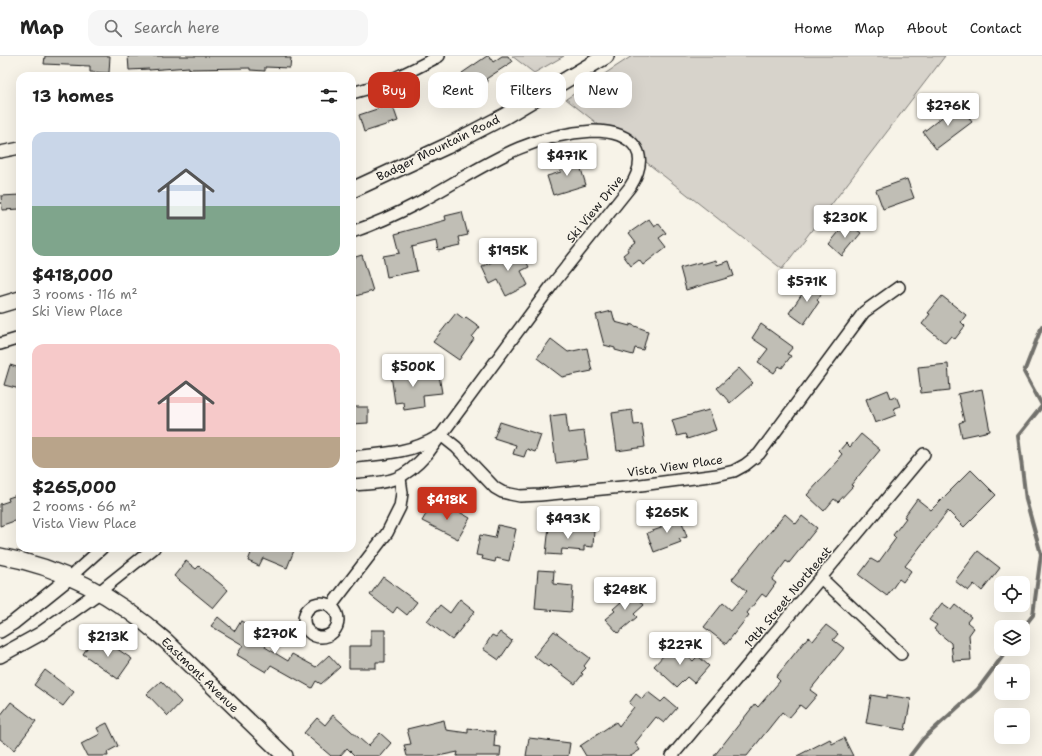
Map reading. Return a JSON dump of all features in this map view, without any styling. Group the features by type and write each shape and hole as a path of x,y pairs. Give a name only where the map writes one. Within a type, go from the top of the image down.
{"main road":[{"name":"Badger Mountain Road","path":"356,188 440,149 505,116 606,56"},
{"path":"0,305 16,300"},
{"name":"Eastmont Avenue","path":"0,556 46,568 99,592 120,604 151,628 285,756"}],"street":[{"path":"356,92 397,77 439,56"},
{"name":"Ski View Drive","path":"356,230 417,203 504,154 536,141 573,133 599,131 608,132 624,138 635,147 638,152 638,172 630,187 568,263 441,435 418,464 400,478"},
{"path":"0,152 16,149"},
{"name":"Vista View Place","path":"441,435 456,447 495,488 502,492 520,496 633,486 717,475 734,471 745,465 759,454 864,312 899,287"},
{"path":"0,344 16,339"},
{"path":"356,456 385,454 413,449 424,445 441,435"},
{"name":"19th Street Northeast","path":"672,756 924,454"},
{"path":"331,606 387,533 400,507 402,493 400,478 382,482 356,485"},
{"path":"0,631 13,623 69,578 98,552"},
{"path":"0,656 40,634 99,592 149,552"},
{"path":"821,578 901,654"}],"shaded area":[{"path":"512,56 564,56 536,72 533,72"},
{"path":"632,56 945,56 782,269 577,108 632,108 632,72 607,72"},
{"path":"574,94 574,105 566,99"}],"building":[{"path":"45,56 110,56 109,72 90,72 90,66 44,64"},
{"path":"128,56 286,56 286,58 291,58 290,68 265,67 265,71 250,70 250,68 189,69 189,67 129,70"},
{"path":"487,56 489,56 493,62 502,56 508,56 512,62 488,78 488,72 463,72"},
{"path":"959,104 972,122 936,149 923,132"},
{"path":"380,108 393,108 398,121 364,132 359,115"},
{"path":"577,156 586,185 553,195 547,176 561,172 558,162"},
{"path":"907,179 914,198 883,209 876,190"},
{"path":"16,195 16,209 2,210 1,196"},
{"path":"462,212 468,235 459,237 461,246 438,251 436,241 412,247 417,271 387,277 383,256 400,253 395,234 446,220 445,216"},
{"path":"649,219 654,226 658,223 666,233 659,238 666,247 643,265 639,260 631,266 623,255 628,251 627,249 636,242 629,233"},
{"path":"847,222 861,233 842,256 829,244"},
{"path":"519,248 529,267 521,271 528,285 506,296 498,280 490,284 482,267"},
{"path":"362,255 373,291 356,296 356,257"},
{"path":"716,260 717,265 729,261 734,276 686,290 680,268 701,262 702,264"},
{"path":"811,281 824,290 817,300 819,302 804,324 789,313"},
{"path":"942,296 966,315 961,322 965,326 955,339 951,336 945,343 922,324 930,314 928,313"},
{"path":"612,311 615,322 630,326 630,324 648,331 643,350 635,348 633,355 604,345 596,315"},
{"path":"456,313 464,319 466,317 480,327 472,337 474,339 459,360 433,342"},
{"path":"761,324 793,347 787,354 791,356 782,368 779,366 774,373 758,362 768,349 752,338"},
{"path":"551,339 568,352 587,348 592,371 562,377 537,358"},
{"path":"948,364 950,390 921,393 918,367"},
{"path":"10,365 16,367 16,388 4,385"},
{"path":"410,366 411,379 439,375 442,393 423,395 424,407 404,410 403,402 395,403 390,368"},
{"path":"739,368 753,383 730,403 717,388"},
{"path":"982,389 990,431 962,437 959,423 964,421 958,394"},
{"path":"888,390 891,398 896,396 900,406 894,408 896,415 875,423 866,399"},
{"path":"356,407 368,407 368,423 356,424"},
{"path":"632,410 634,425 642,424 645,447 617,451 612,413"},
{"path":"709,410 716,430 687,439 685,434 677,436 672,420"},
{"path":"566,414 568,433 584,431 588,459 556,463 550,416"},
{"path":"500,422 541,435 535,452 527,449 524,457 513,454 516,445 494,438"},
{"path":"861,434 880,450 851,485 853,486 838,502 834,499 824,511 807,495 839,460 838,459 842,454 839,451 846,443 850,447"},
{"path":"971,470 996,495 964,527 948,511 905,566 911,571 903,582 899,579 887,596 859,575 871,559 878,563 896,538 893,535 906,518 904,517 917,499 931,510"},
{"path":"16,495 16,520 0,526 0,504 9,501 8,498"},
{"path":"432,504 451,515 454,509 470,518 458,539 422,521"},
{"path":"785,514 796,524 802,516 817,528 789,563 786,561 772,580 776,583 766,597 762,594 747,613 749,615 726,644 704,627 723,603 731,610 747,591 732,579"},
{"path":"680,516 687,537 679,539 681,542 654,552 647,533 661,528 660,523"},
{"path":"498,525 516,529 509,561 496,558 495,562 482,559 483,556 476,555 480,535 495,538"},
{"path":"549,526 594,530 593,547 584,546 584,551 562,549 561,555 546,554"},
{"path":"978,551 1000,568 982,591 974,584 968,591 955,581"},
{"path":"248,552 293,552 287,568 263,558 259,566 248,561 251,553"},
{"path":"186,561 196,569 199,566 228,590 213,608 174,576"},
{"path":"538,570 554,571 553,584 573,586 571,612 535,609"},
{"path":"383,577 417,602 407,615 397,607 393,613 370,595"},
{"path":"630,588 644,605 634,614 637,617 618,633 605,619 615,611 613,609 622,601 620,597"},
{"path":"460,599 475,611 452,640 427,621 440,605 450,613"},
{"path":"942,603 952,610 956,605 971,617 967,622 974,628 969,635 971,660 953,661 951,643 934,629 937,625 929,620"},
{"path":"218,617 235,631 241,621 270,638 265,647 288,661 292,654 316,667 329,655 340,667 321,684 316,681 312,688 271,665 266,672 237,655 243,645 211,626"},
{"path":"826,625 838,634 833,640 844,648 810,690 817,695 805,709 800,705 789,718 782,712 747,756 714,756 755,704 758,707 780,681 776,677 808,637 813,641"},
{"path":"371,630 385,630 385,662 376,662 376,668 349,668 349,646 371,646"},
{"path":"554,631 590,658 584,666 586,668 581,673 583,674 575,684 550,665 548,667 534,656"},
{"path":"500,632 512,641 499,660 483,649 492,635 496,637"},
{"path":"93,639 110,651 113,646 132,659 118,679 83,654"},
{"path":"674,644 693,661 698,656 709,666 694,683 687,677 677,687 654,666"},
{"path":"45,670 74,692 63,706 34,685"},
{"path":"161,681 181,702 168,716 147,694"},
{"path":"648,692 661,702 665,698 677,708 664,723 656,717 635,743 640,750 631,756 586,756 580,746 616,722 619,726 634,707 629,703 636,694 642,699"},
{"path":"871,695 887,698 887,695 911,699 905,730 866,723"},
{"path":"11,702 36,721 14,750 0,739 0,716"},
{"path":"333,715 368,746 380,733 391,743 380,756 355,756 347,748 340,756 331,756 304,733 317,718 325,725"},
{"path":"444,720 446,730 468,733 468,728 495,732 494,746 501,747 500,756 457,756 458,752 438,756 407,756 404,745 411,744 407,729"},
{"path":"107,723 118,746 107,752 108,756 87,756 81,744 100,734 97,728"},
{"path":"529,738 570,743 568,756 526,756"},
{"path":"844,738 853,756 797,756 830,739 832,744"}],"waterway":[{"path":"1042,326 1024,372 1042,405"},
{"path":"1029,620 1033,615 1041,554 1026,500 1018,436 1042,406"},
{"path":"910,756 923,739 978,689 1003,656"}]}
